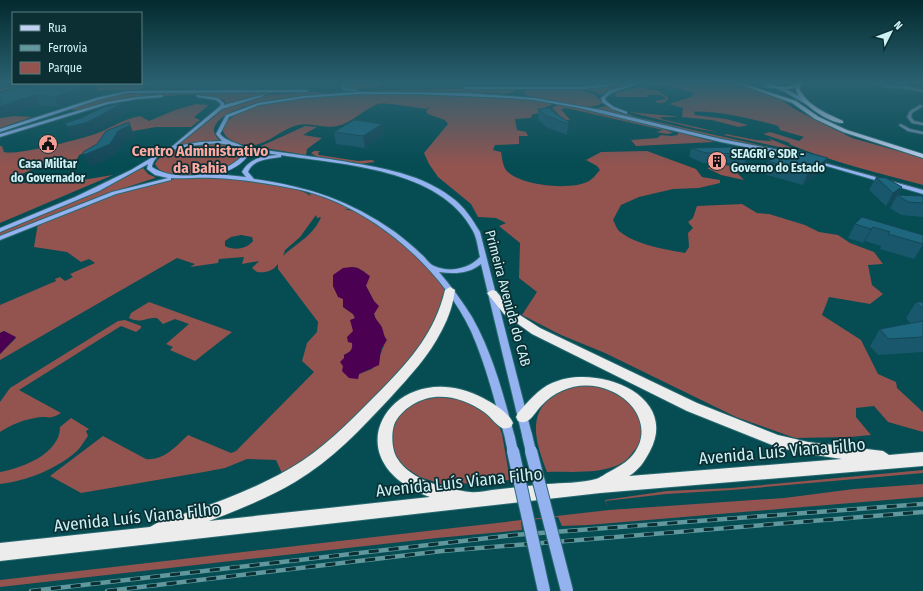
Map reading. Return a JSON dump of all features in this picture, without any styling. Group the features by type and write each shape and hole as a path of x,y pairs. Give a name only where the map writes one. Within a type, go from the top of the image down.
{"highway":[{"path":"140,537 256,494 285,480 326,452 350,431 414,364 429,343 440,323 448,304 450,290"},
{"path":"492,293 508,312 536,331 720,420 777,441 808,448 915,460"},
{"path":"523,417 541,397 554,388 576,381 591,381 614,386 626,392 635,400 644,409 648,418 650,426 647,444 637,461 600,486"},
{"path":"475,500 438,492 417,485 401,475 390,462 383,437 385,426 391,415 401,405 423,394 437,392 450,392 477,401 490,409 506,423"},
{"name":"Avenida Luís Viana Filho","path":"0,552 600,486 915,460"}],"main road":[{"path":"0,131 61,111"},
{"path":"67,111 73,112 82,111"},
{"path":"0,136 83,111"},
{"path":"0,230 89,193 127,174 166,152 218,111"},
{"path":"229,143 218,134 218,125 221,121 237,111"},
{"path":"594,111 713,139 799,155 621,111"},
{"path":"806,111 817,118 845,131 923,156"},
{"path":"820,111 857,130 923,151"},
{"path":"51,114 63,114 64,115 62,117"},
{"name":"Primeira Avenida do CAB","path":"166,152 191,145 217,142 229,143 244,148 390,172 418,181 437,190 454,201 471,221 477,232 567,591"},
{"path":"199,176 230,168 240,163 246,158 248,152 244,148"},
{"path":"252,180 247,176 246,169 248,165 274,156 290,155"},
{"path":"246,158 260,160"},
{"path":"923,187 809,158 923,192"},
{"path":"152,160 149,164 149,168 152,172 162,176 226,177 307,190 345,205 372,220 393,234 431,268 450,290 467,316 481,343 491,370 510,438 544,591"},
{"path":"0,238 114,193 177,177"},
{"path":"431,268 446,271 463,270 476,266 484,258"}],"street":[{"path":"913,111 909,117 913,122 923,124"},
{"path":"901,125 906,129 923,133"}],"green space":[{"path":"174,111 202,111 194,117 200,120 191,127 156,127 128,132 79,155 76,161 43,165 10,179 33,184 46,184 113,175 0,223 0,146 2,146 4,152 21,152 95,134 134,117 140,116 149,121"},
{"path":"222,111 235,111 216,124 214,132 219,140 177,146"},
{"path":"246,111 366,111 353,119 337,126 332,127 308,124 298,125 289,128 268,140 254,145 245,145 235,142 226,136 222,127 236,115"},
{"path":"426,111 544,111 531,115 532,117 530,118 515,119 517,130 526,132 528,136 519,136 519,144 495,145 493,150 501,152 506,170 522,180 533,183 558,186 581,184 590,180 600,170 597,166 586,160 601,152 647,151 696,169 702,177 720,180 720,183 699,188 673,189 639,197 621,205 613,220 617,228 626,236 642,243 685,253 689,247 688,233 693,228 688,222 693,218 697,206 742,204 757,213 769,214 805,225 819,232 838,235 850,243 874,252 883,264 868,265 872,285 883,294 870,304 829,297 822,315 861,340 878,374 896,382 897,388 923,412 923,432 888,422 874,406 856,408 856,417 871,435 795,438 736,417 605,353 561,335 522,315 537,292 519,278 520,243 499,226 506,223 496,218 478,217 471,204 438,177 429,164 424,153 448,124 445,120 428,114"},
{"path":"555,111 562,111 570,120 564,120"},
{"path":"577,111 591,111 616,116 666,130 673,133 667,134 656,132 663,130"},
{"path":"598,111 619,111 636,117 773,148 923,189 923,191 783,151 726,140"},
{"path":"683,111 797,111 852,138 923,158 923,185 838,162 763,134 770,132 799,141 804,137 780,130 778,126 768,123 733,115 698,111 689,112 694,112 695,115 726,119 748,125 739,127 712,120 682,117"},
{"path":"629,112 678,117 658,117 662,118 661,119 718,132 698,129"},
{"path":"15,116 32,117 0,128 0,118"},
{"path":"305,126 317,127 303,135 322,138 307,149 306,155 259,147"},
{"path":"678,132 714,142 636,146 631,140 657,138 661,135 678,135"},
{"path":"726,134 756,140 772,141 768,138 802,152 724,135"},
{"path":"213,143 230,144 238,147 245,152 244,157 232,165 212,172 189,175 168,173 160,170 155,164 166,153 173,150"},
{"path":"314,151 320,151 318,153 319,155 358,161 372,160 375,162 360,164 317,157 311,153"},
{"path":"721,165 735,166 738,174 744,180 721,175 707,168"},
{"path":"143,168 148,174 155,178 103,195 0,236 0,232 74,201"},
{"path":"217,176 279,184 302,191 311,196 307,190 352,209 344,209 359,212 402,241 450,290 448,304 397,382 285,480 276,460 247,459 225,468 81,493 50,476 103,436 146,459 158,458 164,455 188,435 231,453 236,451 314,372 302,361 307,343 317,332 318,322 278,269 278,264 269,271 257,272 252,268 259,261 242,264 244,257 219,259 218,263 190,267 195,264 177,258 0,360 0,354 16,338 4,331 0,333 0,305 56,281 55,279 60,277 65,281 73,277 70,274 95,263 89,259 81,262 67,252 34,247 38,223 143,184 164,180","holes":["316,215 317,218 321,217 310,234 283,256 284,251 300,237","241,235 252,237 253,241 244,247 236,249 229,248 225,246 225,241 231,237","352,267 365,272 366,286 374,301 374,314 376,320 382,327 382,333 386,340 379,358 372,369 359,374 344,355 352,349 355,318 353,314 343,307 343,299 336,292 333,286 339,272"]},
{"path":"149,302 232,332 195,361 170,350 173,347 166,344 189,324 175,319 163,324 157,318 133,320 129,318 131,313"},
{"path":"125,320 141,326 141,328 136,332 121,326 19,390 61,413 50,417 39,417 26,420 12,425 0,432 0,402 10,388 118,321"},
{"path":"579,385 606,389 623,397 631,403 637,410 643,426 643,435 640,444 628,458 613,467 585,472 547,472 540,453 536,434 538,416 542,408 554,394"},
{"path":"439,397 462,400 482,409 498,423 502,434 510,480 444,485 420,477 403,466 395,457 391,446 391,426 402,411 418,401"},
{"path":"71,418 89,429 86,431 88,436 77,451 51,469 31,477 0,484 0,472 29,463 47,452 54,445 58,437 60,427"},
{"path":"923,470 923,473 732,490 666,494 605,501 667,491 731,488"},
{"path":"923,484 923,497 588,525 562,526 558,517 521,521 522,530 437,538 0,587 0,580 609,510 784,498 854,489"}],"shaded area":[{"path":"343,268 358,268 370,276 366,286 374,301 379,306 374,314 387,340 381,349 379,365 359,374 358,379 349,378 342,371 343,366 340,362 344,358 344,355 349,352 352,347 352,343 348,342 347,337 353,331 350,320 355,318 353,314 343,307 343,299 338,297 333,286 333,275"},
{"path":"4,331 16,337 0,354 0,333"}],"building":[{"path":"97,111 109,111 85,123 67,127 65,123 81,118"},
{"path":"540,111 552,111 569,122 568,124 547,116"},
{"path":"354,120 382,124 363,136 334,132"},
{"path":"129,122 130,125 118,131 110,144 84,155 83,152 97,144 106,131"},
{"path":"731,147 748,154 706,153 691,148"},
{"path":"790,148 828,158 808,173 768,161"},
{"path":"876,177 886,178 902,187 893,193"},
{"path":"897,195 923,196 923,203 908,202"},
{"path":"862,217 923,235 923,244 888,234 890,232 873,227 871,229 855,224"},
{"path":"916,302 923,302 923,309"},
{"path":"923,321 923,337 888,339 880,329"}],"railway":[{"path":"31,591 514,535 923,504"},
{"path":"107,591 442,551 923,512"}],"place":[{"name":"Casa Militar do Governador","path":"48,144"},
{"name":"SEAGRI e SDR - Governo do Estado","path":"717,161"}],"district":[{"name":"Centro Administrativo da Bahia","path":"200,160"}]}
